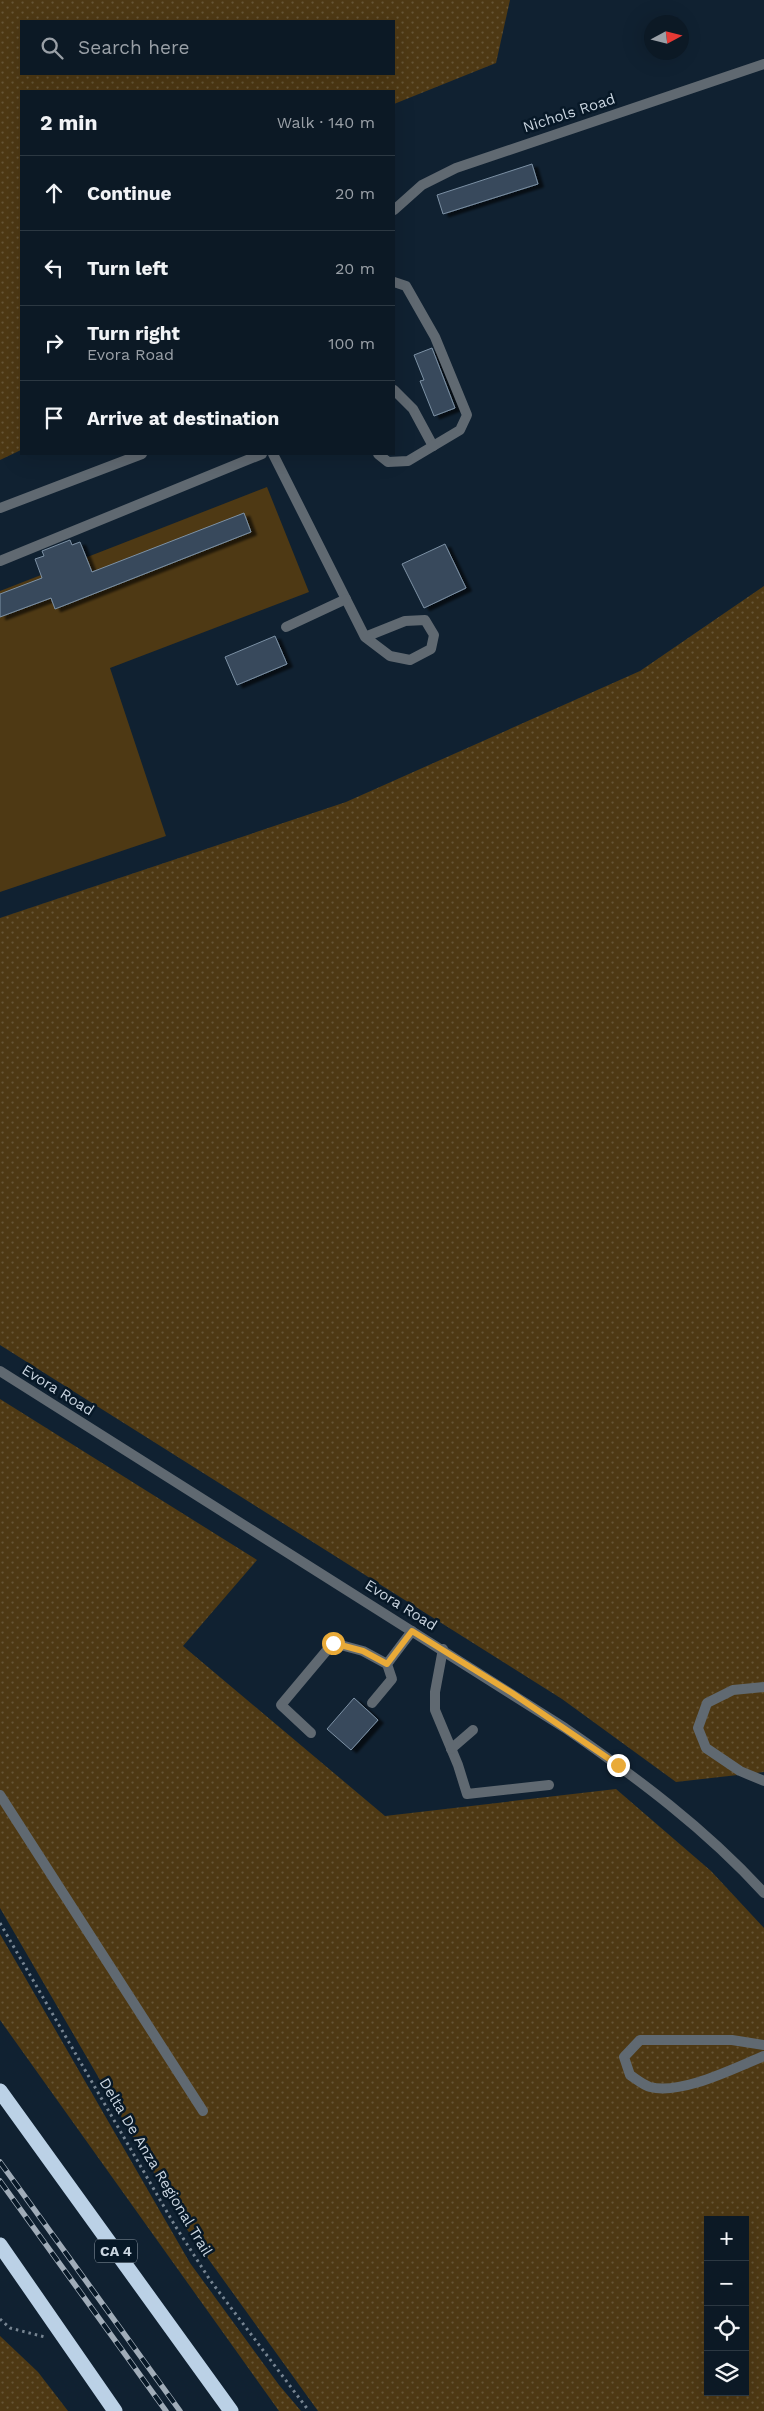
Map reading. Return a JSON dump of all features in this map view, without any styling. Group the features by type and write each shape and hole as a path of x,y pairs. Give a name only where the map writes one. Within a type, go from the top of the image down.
{"highway":[{"name":"CA 4","path":"0,2091 232,2411"},
{"path":"0,2245 115,2411"}],"street":[{"name":"Nichols Road","path":"395,209 422,185 456,168 764,64"},
{"path":"379,455 388,462 408,461 460,430 467,415 435,337 406,286 395,282"},
{"path":"395,391 413,409 433,446"},
{"path":"0,508 139,455"},
{"path":"0,560 260,455"},
{"path":"275,455 365,637 390,656 410,660 431,649 434,635 425,620 404,621 365,637"},
{"path":"286,627 346,599"},
{"name":"Evora Road","path":"0,1371 566,1728 618,1765 712,1842 764,1893"},
{"path":"387,1664 412,1631"},
{"path":"311,1733 281,1704 333,1643 363,1651 387,1664 392,1679 372,1702"},
{"path":"443,1649 435,1692 435,1710 467,1794 549,1785"},
{"path":"764,1687 733,1690 707,1703 698,1728 706,1748 740,1771 764,1781"},
{"path":"451,1749 473,1730"},
{"path":"0,1795 203,2111"},
{"path":"764,2045 732,2040 640,2040 624,2057 630,2075 648,2087 671,2089 711,2077 764,2056"}],"path":[{"name":"Delta De Anza Regional Trail","path":"0,1923 174,2224 210,2280 310,2411"},
{"path":"0,2320 10,2328 68,2343"}],"shaded area":[{"path":"0,0 510,0 496,63 395,104 395,90 20,90 20,450 0,460"},
{"path":"267,487 309,592 110,668 166,836 0,892 0,591"},
{"path":"764,586 764,1772 676,1782 562,1699 0,1345 0,918 346,802 640,671"},
{"path":"0,1399 257,1560 183,1646 385,1816 616,1789 711,1871 764,1928 764,2411 318,2411 186,2228 0,1908"},
{"path":"0,1934 190,2263 279,2385 301,2411 279,2411 0,2020"},
{"path":"0,2336 38,2372 68,2411 0,2411"}],"building":[{"path":"532,164 538,184 443,214 437,195"},
{"path":"432,348 455,408 434,416 420,381 424,380 414,355"},
{"path":"244,513 251,532 55,609 51,598 0,617 0,594 42,578 35,559 44,556 42,551 70,540 72,545 80,542 92,572"},
{"path":"445,544 466,588 424,608 402,564"},
{"path":"275,636 287,664 237,685 225,657"},
{"path":"354,1698 378,1720 351,1750 327,1729"}],"railway":[{"path":"0,2162 180,2411"},
{"path":"0,2181 166,2411"}],"route":[{"path":"333,1643 363,1651 387,1664 412,1631 566,1728 618,1765"}]}
